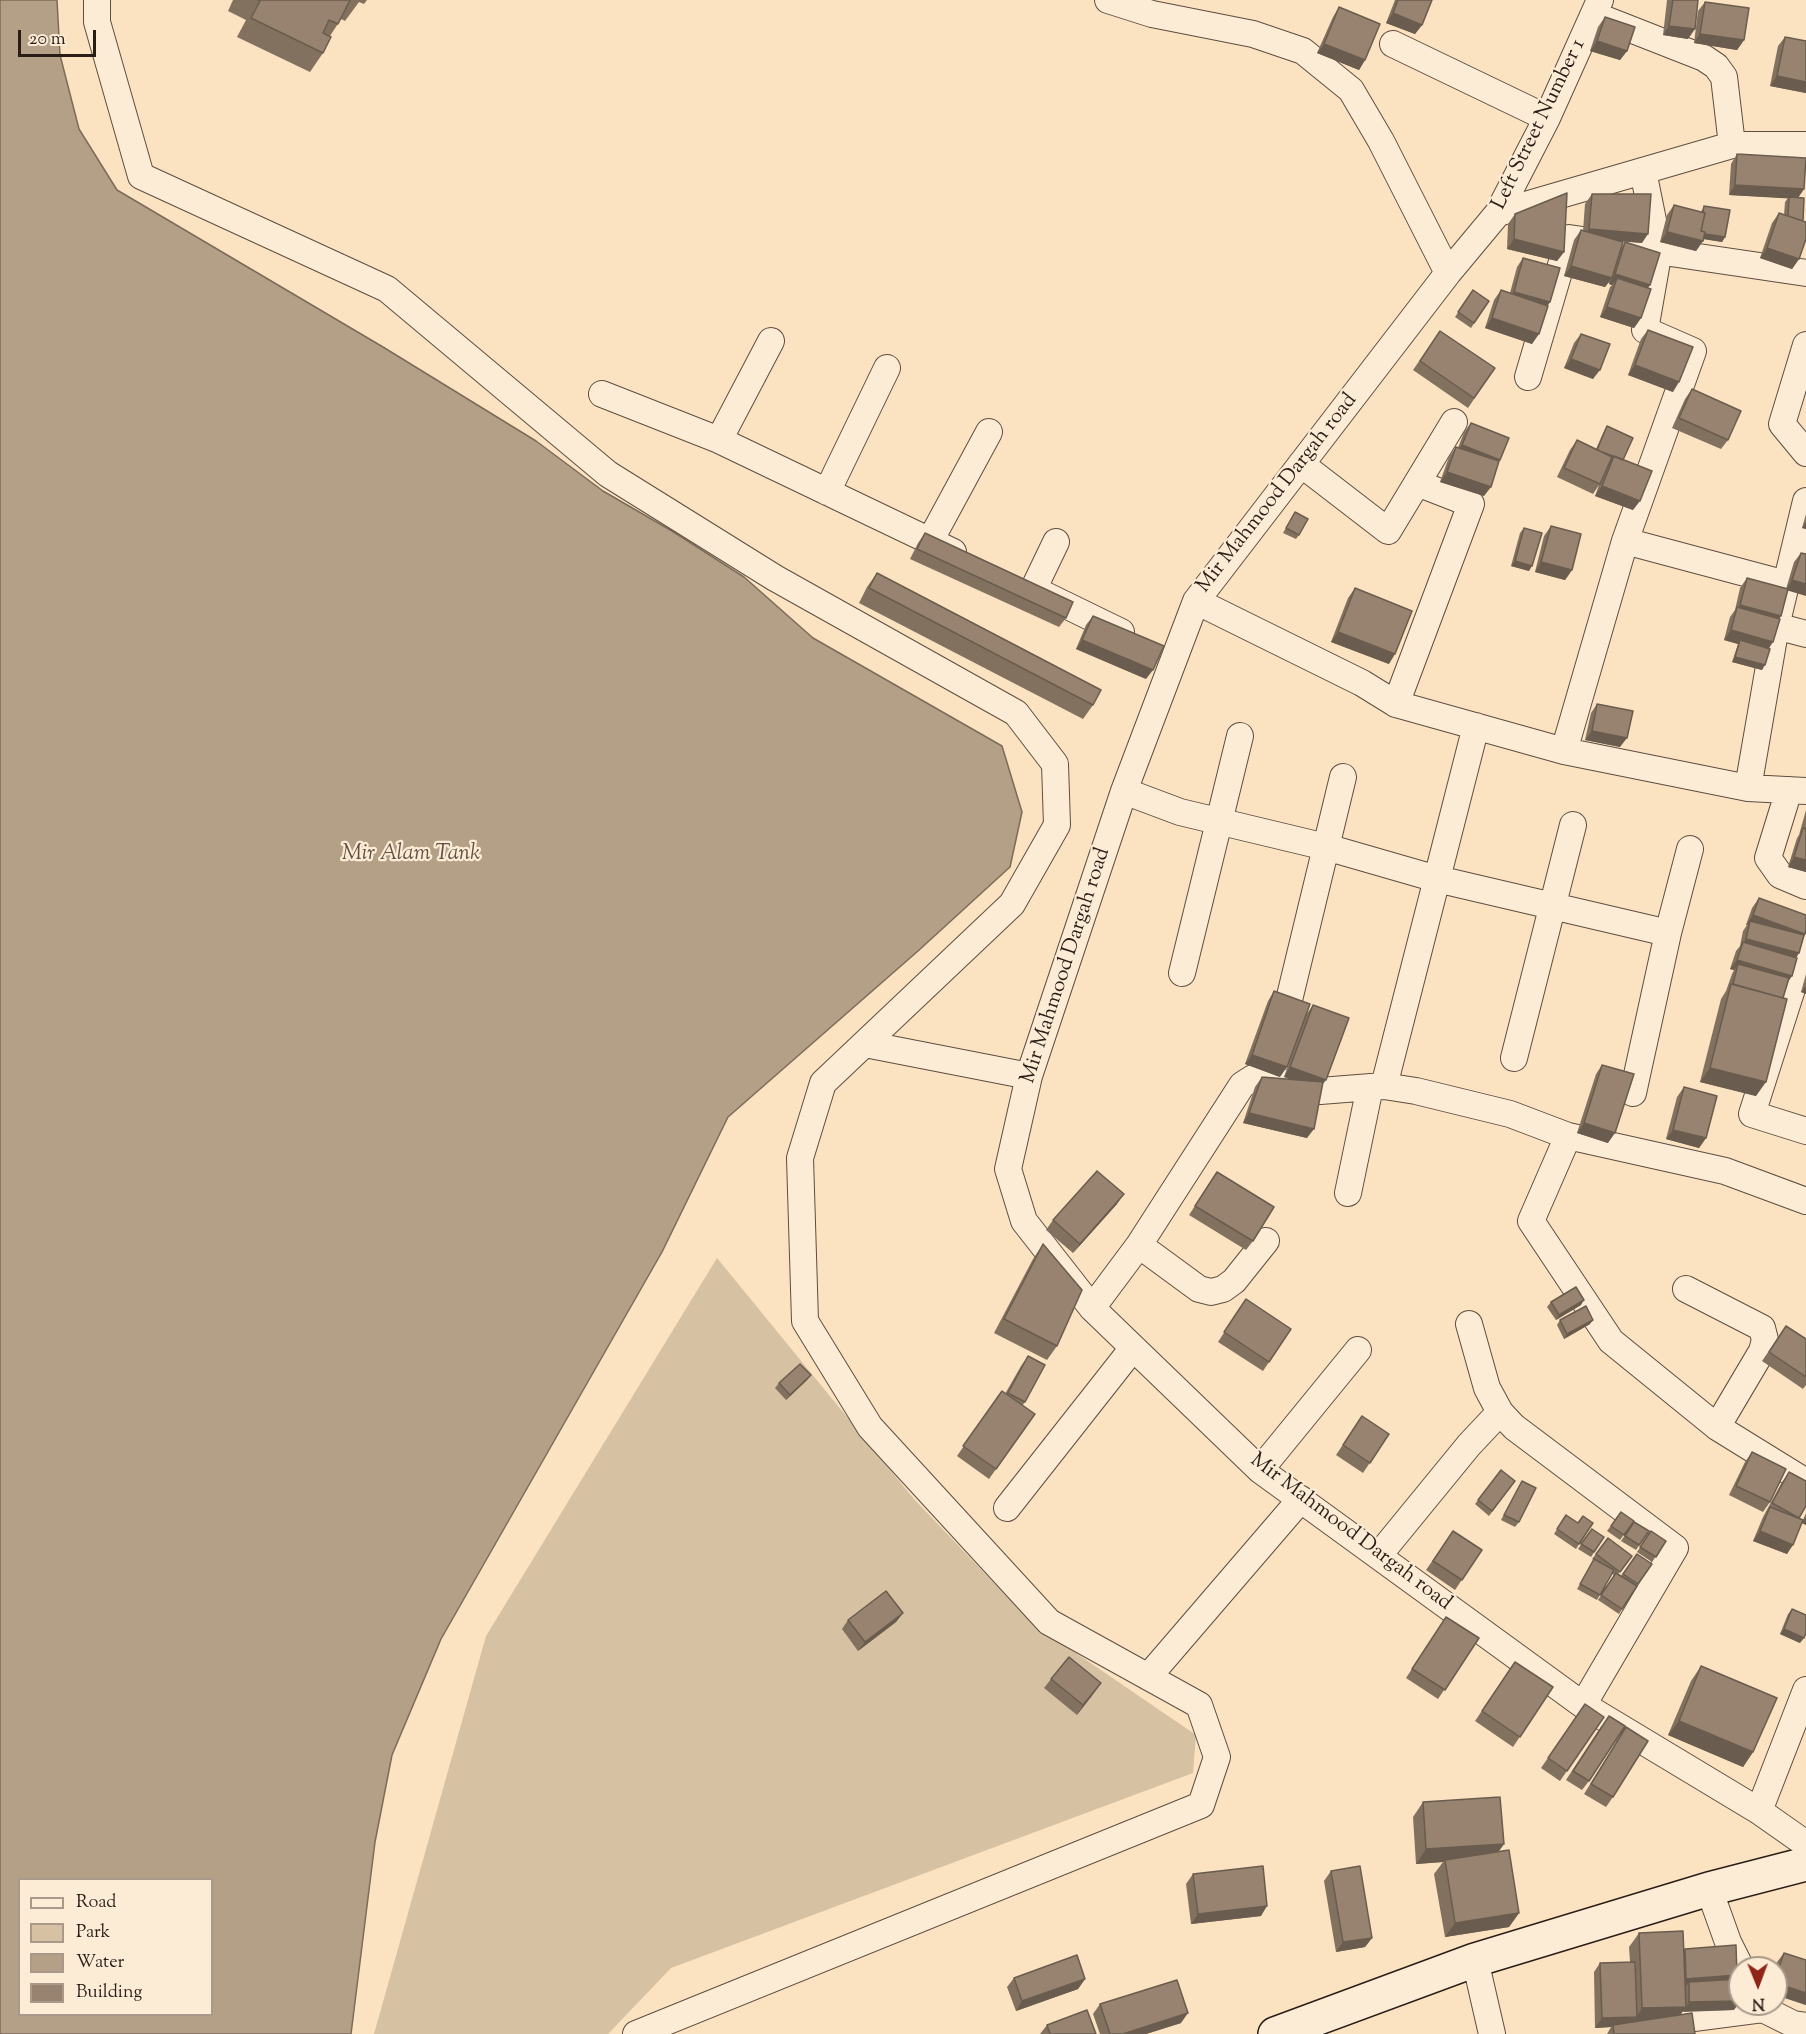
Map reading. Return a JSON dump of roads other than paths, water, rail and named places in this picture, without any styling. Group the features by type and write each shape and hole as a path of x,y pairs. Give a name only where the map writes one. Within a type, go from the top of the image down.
{"main road":[{"path":"1275,2034 1475,1960 1708,1889 1806,1864"}],"street":[{"path":"97,0 98,22 141,176 387,289 609,474 775,579 1016,713 1055,764 1057,825 1012,904 823,1083 800,1158 805,1322 870,1427 1049,1622 1199,1705 1217,1757 1202,1805 636,2034"},
{"path":"1108,0 1152,14 1253,34 1303,51 1351,90 1381,141 1448,273"},
{"path":"1597,8 1704,58 1716,66 1724,77 1732,145"},
{"name":"Left Street Number 1","path":"1448,273 1498,213 1547,118 1597,8"},
{"path":"1393,44 1547,118"},
{"path":"1498,213 1732,145 1806,145"},
{"path":"1564,751 1625,541 1693,351 1645,330 1659,250 1643,171"},
{"path":"1528,377 1569,238 1806,273"},
{"name":"Mir Mahmood Dargah road","path":"1448,273 1159,650 1124,791 1029,1076 1008,1168 1024,1221 1092,1308 1260,1470 1583,1705 1759,1811 1806,1844"},
{"path":"719,440 771,341"},
{"path":"1806,345 1782,424 1806,453"},
{"path":"827,492 886,368"},
{"path":"602,394 719,440 971,560"},
{"path":"1300,464 1388,531 1454,422"},
{"path":"930,541 989,432"},
{"path":"1396,704 1471,504 1417,483"},
{"path":"1748,788 1776,626 1806,501"},
{"path":"1625,541 1786,584"},
{"path":"1056,542 1023,585 1159,650"},
{"path":"1196,601 1362,682 1396,704 1564,751 1748,788 1797,790 1768,858 1780,875 1806,886"},
{"path":"1776,626 1806,634"},
{"path":"1348,1192 1437,879 1476,726"},
{"path":"1182,973 1239,736"},
{"path":"1289,1000 1343,777"},
{"path":"1124,791 1180,812 1326,847 1437,879 1668,933"},
{"path":"1514,1058 1573,825"},
{"path":"1633,1093 1668,933 1690,849"},
{"path":"1806,945 1752,1114 1806,1131"},
{"path":"865,1044 1029,1076"},
{"path":"1092,1308 1139,1245 1242,1085 1253,1078 1265,1078 1320,1091 1377,1087 1416,1091 1510,1114 1568,1137 1725,1171 1806,1201"},
{"path":"1568,1137 1531,1221 1611,1341 1717,1427 1806,1482"},
{"path":"1139,1245 1199,1289 1210,1292 1223,1289 1234,1281 1266,1241"},
{"path":"1686,1288 1762,1328 1765,1340 1762,1351 1717,1427"},
{"path":"1469,1324 1487,1388 1500,1412 1514,1427 1675,1548 1583,1705"},
{"path":"1007,1508 1133,1348"},
{"path":"1260,1470 1358,1350"},
{"path":"1379,1555 1469,1445 1500,1412"},
{"path":"1148,1677 1301,1499"},
{"path":"1759,1811 1806,1690"},
{"path":"1708,1889 1735,1956"},
{"path":"1475,1960 1492,2034"},
{"path":"1686,2019 1728,2012"},
{"path":"1778,2016 1793,2024 1806,2026"}],"water":[{"name":"Mir Alam Tank","path":"0,0 57,0 60,55 79,129 117,190 383,347 536,441 603,491 744,577 813,638 1002,746 1022,812 1010,867 918,951 728,1117 662,1252 441,1639 392,1755 375,1842 351,2034 0,2034"}]}
